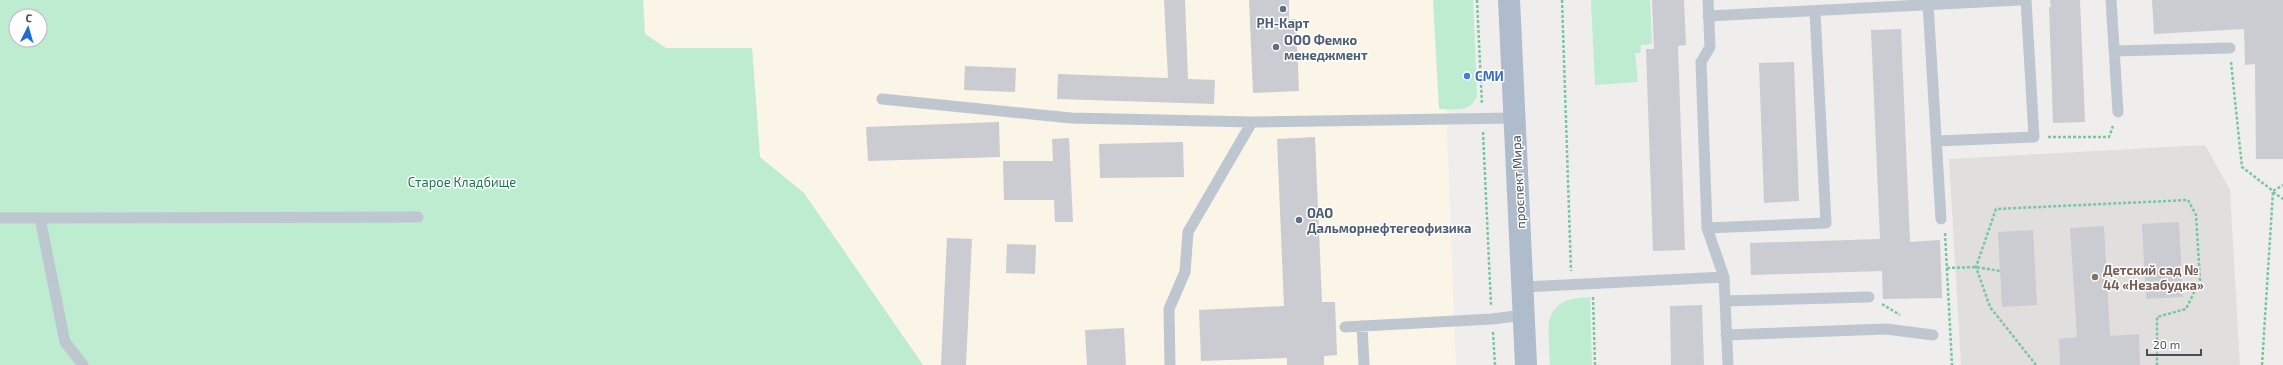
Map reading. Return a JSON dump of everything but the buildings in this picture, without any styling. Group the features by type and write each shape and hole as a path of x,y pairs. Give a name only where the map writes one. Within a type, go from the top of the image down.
{"main road":[{"name":"проспект Мира","path":"1509,0 1526,365"}],"lane":[{"path":"1708,0 1710,47 1701,62 1707,228 1724,277 1728,365"},
{"path":"1708,16 1815,12 1928,4 2019,0"},
{"path":"1937,140 2034,137 2026,0"},
{"path":"2111,0 2118,112"},
{"path":"1928,4 1941,219"},
{"path":"1707,228 1826,223 1815,12"},
{"path":"2114,51 2230,48"},
{"path":"882,99 1071,118 1252,122 1515,118"},
{"path":"1170,365 1169,309 1185,272 1188,232 1252,122"},
{"path":"0,218 418,217"},
{"path":"40,218 64,342 83,365"},
{"path":"1523,287 1724,277"},
{"path":"1725,301 1869,297"},
{"path":"1345,327 1492,319 1524,315"},
{"path":"1362,326 1364,365"},
{"path":"1726,335 1886,330 1933,335"}],"path":[{"path":"1477,0 1495,365"},
{"path":"1562,0 1571,285"},
{"path":"2230,48 2242,168 2283,199"},
{"path":"2034,137 2109,137 2118,112"},
{"path":"2273,191 2283,185"},
{"path":"2262,365 2273,191"},
{"path":"2036,365 1990,307 1976,267 1996,209 2188,200 2196,215 2200,280 2186,309 2157,317 2157,365"},
{"path":"1941,219 1946,237 1952,365"},
{"path":"1947,268 1976,267 2000,271"},
{"path":"1592,284 1595,365"}],"shaded area":[{"path":"643,0 1442,0 1456,365 923,365 804,193 760,157 752,48 666,48 645,34"},
{"name":"Детский сад № 44 «Незабудка»","path":"2205,145 2230,190 2240,365 1961,365 1949,159"}],"green space":[{"name":"Старое Кладбище","path":"0,0 643,0 645,34 666,48 752,48 760,157 804,193 923,365 0,365"},
{"path":"1433,0 1473,0 1477,96 1471,105 1466,108 1439,109"},
{"path":"1591,0 1650,0 1652,44 1641,45 1640,53 1635,53 1638,82 1595,85"},
{"path":"1590,297 1592,365 1550,365 1550,317 1555,309 1562,303 1574,299"}],"place":[{"name":"РН-Карт","path":"1283,9"},
{"name":"ООО Фемко менеджмент","path":"1276,47"},
{"name":"СМИ","path":"1467,76"},
{"name":"ОАО Дальморнефтегеофизика","path":"1299,220"},
{"name":"Детский сад № 44 «Незабудка»","path":"2095,277"}]}
